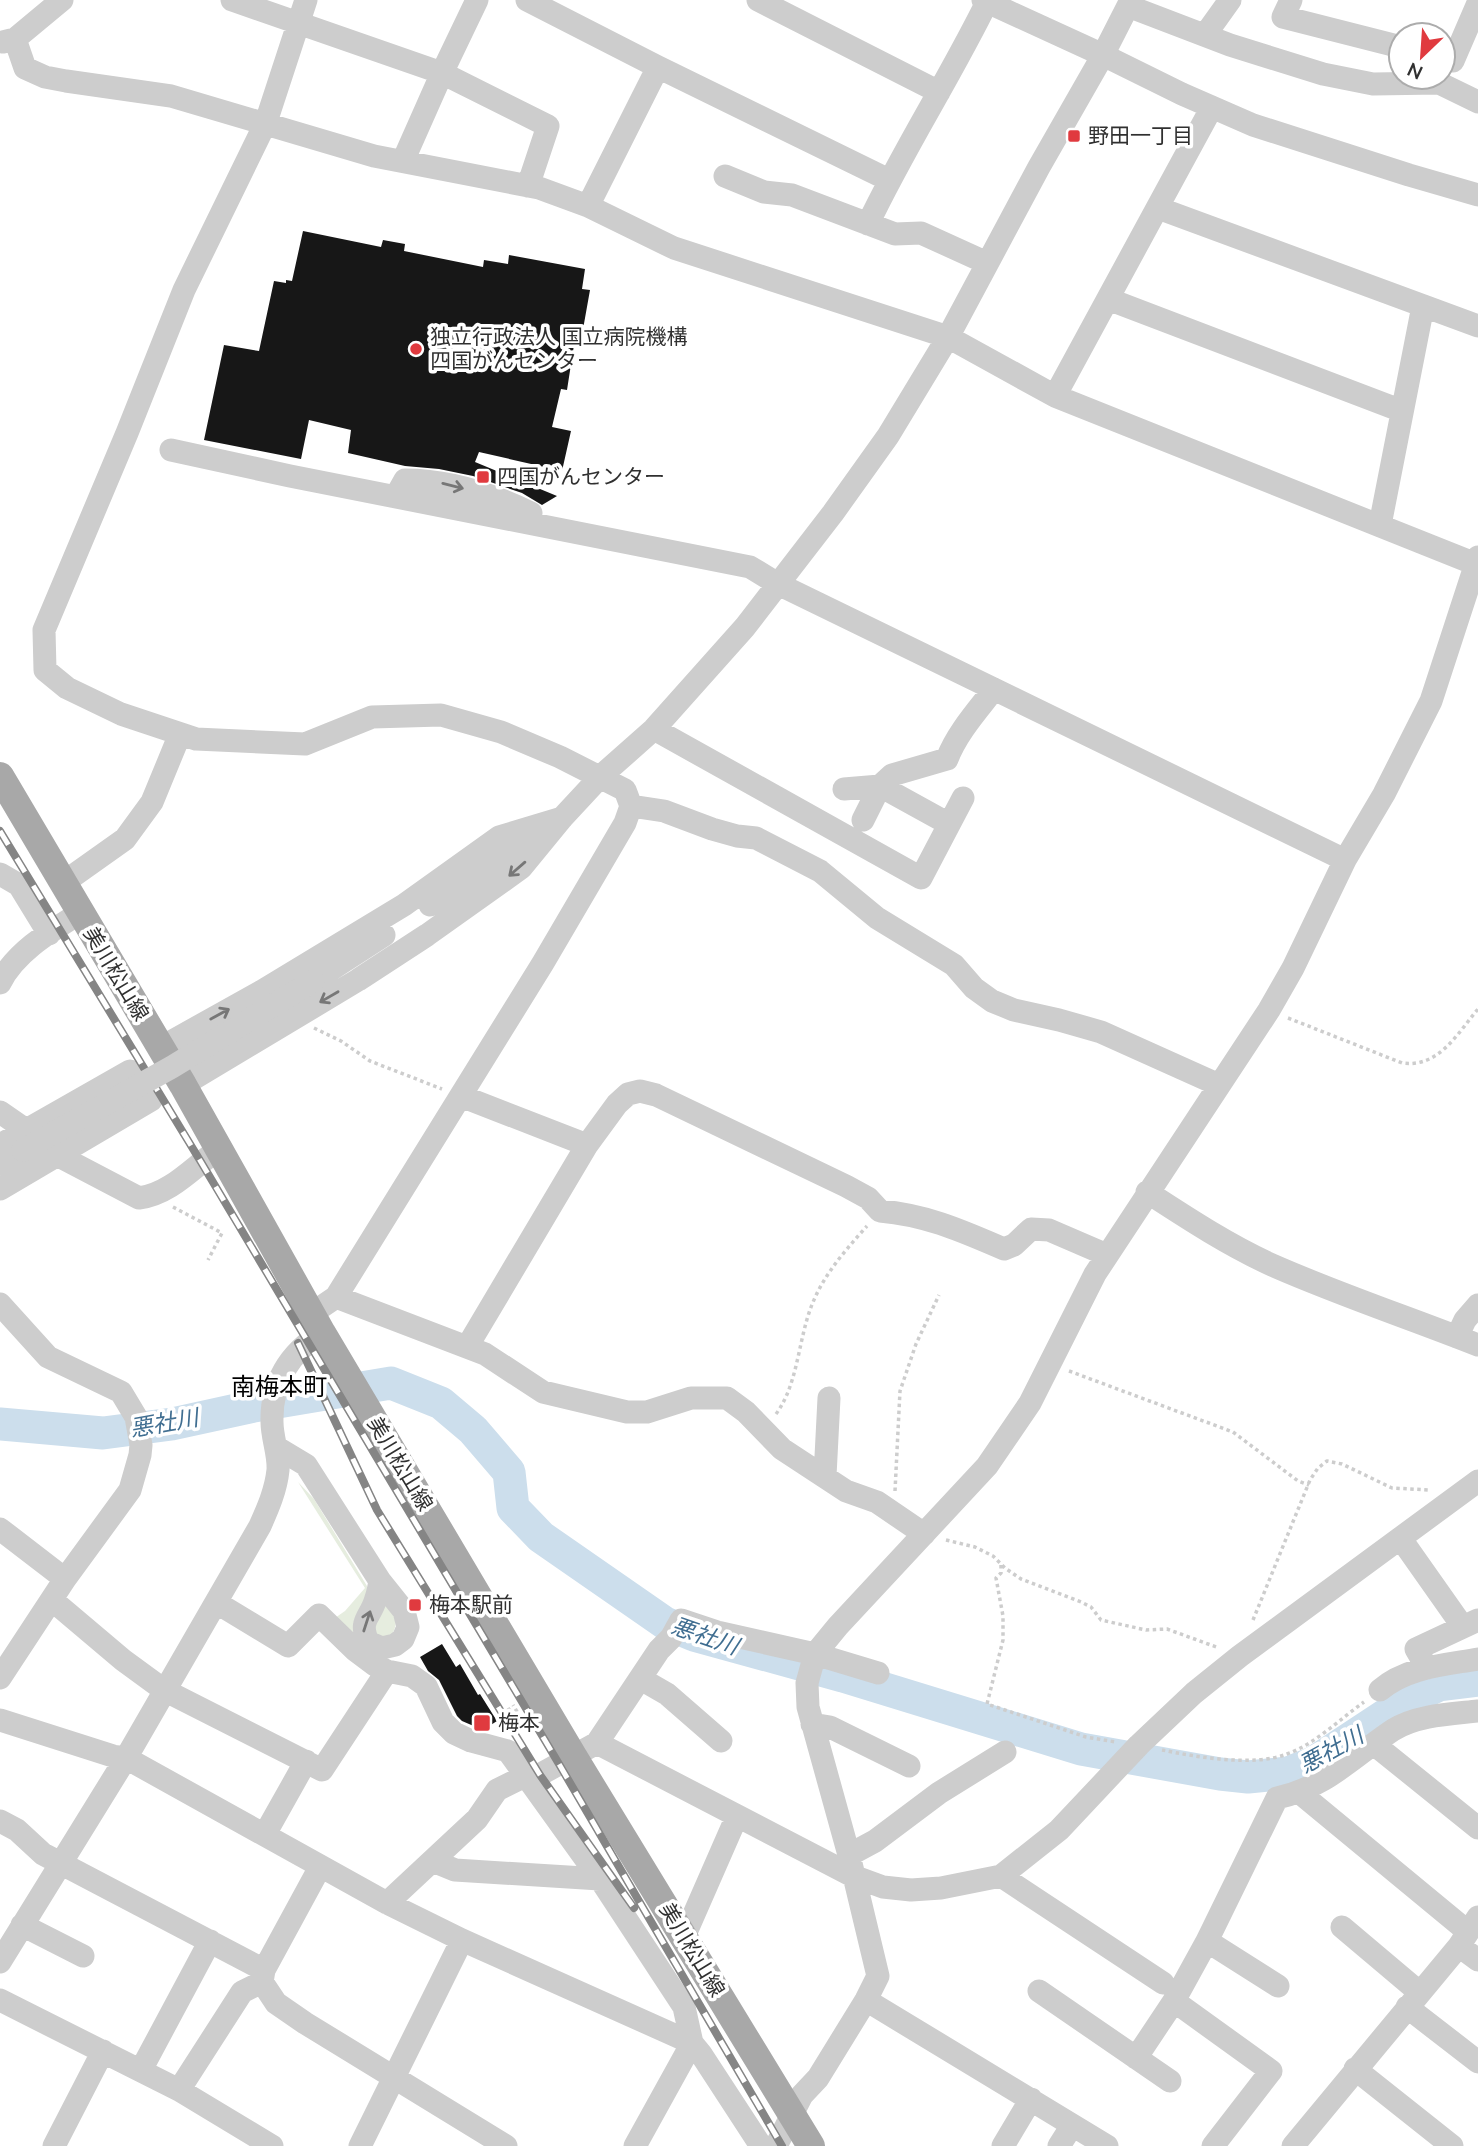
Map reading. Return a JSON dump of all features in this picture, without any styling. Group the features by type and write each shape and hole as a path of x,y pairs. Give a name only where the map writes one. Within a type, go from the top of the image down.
{"main road":[{"name":"美川松山線","path":"0,776 183,1085 317,1324 585,1749 684,1937 811,2146"}],"street":[{"path":"62,0 7,41 25,68 45,77 171,96 374,156 528,186 588,205 674,248 948,337 1055,396 1477,562 1431,701 1384,794 1345,860 1293,968 1269,1010 1095,1274 1030,1403 987,1466 838,1626 814,1657 807,1683 808,1707 878,1976 818,2078 802,2095 776,2146"},
{"path":"232,0 442,73 548,127 528,186"},
{"path":"0,1962 126,1758 217,1603 272,1499 278,1466 272,1423 276,1387 291,1357 308,1342 461,1096 543,963 625,823 631,806 625,790 601,776 501,732 442,715 372,717 305,744 196,739 121,714 67,688 45,670 44,630 184,290 266,122 306,0"},
{"path":"403,161 478,0"},
{"path":"527,0 889,180"},
{"path":"758,0 939,92"},
{"path":"1205,35 1230,0"},
{"path":"1291,0 1283,17 1387,43"},
{"path":"868,224 889,180 970,40 986,1 1253,125 1409,176 1478,195"},
{"path":"183,1085 358,981 521,868 601,776 654,729 745,627 833,513 888,436 948,337 1130,3 1230,45 1323,74 1373,84 1439,83 1478,102"},
{"path":"1457,52 1478,3"},
{"path":"588,205 658,67"},
{"path":"1055,396 1212,107"},
{"path":"725,177 764,192 792,195 895,234 920,233 987,263"},
{"path":"1158,208 1478,326"},
{"path":"1108,299 1402,411"},
{"path":"1380,525 1423,306"},
{"path":"171,450 750,567 778,584 1345,860"},
{"path":"863,820 880,786 892,775 947,759 951,748 994,690"},
{"path":"654,729 921,878 963,798"},
{"path":"63,883 125,839 152,802 180,734"},
{"path":"844,789 880,786 949,824"},
{"path":"631,806 664,811 712,829 755,838 820,871 877,918 954,965 974,988 992,1001 1014,1010 1101,1032 1219,1085"},
{"path":"0,1145 25,1140 172,1067 313,981 562,818"},
{"path":"160,1048 262,991 404,905 499,837 562,818"},
{"path":"0,874 19,885 49,934"},
{"path":"0,983 8,966 80,913"},
{"path":"0,1164 25,1140 89,1094 130,1071"},
{"path":"467,1346 587,1145 617,1104 628,1094 640,1091 656,1095 846,1186 868,1198 880,1211 912,1213 1004,1249 1014,1245 1031,1229 1049,1230 1107,1255"},
{"path":"89,1094 103,1096 112,1107 107,1126"},
{"path":"461,1096 587,1145"},
{"path":"0,1189 151,1100"},
{"path":"0,1112 25,1140 139,1198 153,1196 165,1190 219,1149"},
{"path":"1147,1192 1194,1223 1270,1264 1358,1301 1468,1341 1465,1320 1478,1305"},
{"path":"336,1297 485,1354 543,1392 627,1412 647,1412 691,1398 727,1398 746,1412 782,1449 846,1491 877,1502 924,1534"},
{"path":"0,1304 48,1357 121,1392 136,1417 141,1445 130,1490 65,1579 0,1678"},
{"path":"825,1476 830,1398"},
{"path":"276,1447 306,1465 380,1581"},
{"path":"585,1749 850,1866 883,1887 911,1890 941,1888 1001,1876 1059,1830 1115,1769 1194,1693 1240,1656 1471,1486"},
{"path":"0,1529 65,1579"},
{"path":"1401,1539 1471,1623 1416,1649 1427,1668"},
{"path":"52,1600 122,1660 164,1690 322,1770 387,1671"},
{"path":"217,1603 288,1646 319,1615 355,1650 387,1671 412,1676 426,1686 443,1722 454,1733 471,1741 508,1751 600,1879 684,2007 692,2043 635,2146"},
{"path":"387,1903 477,1819 497,1790 585,1749 641,1679 681,1620 878,1674"},
{"path":"1380,1690 1394,1678 1427,1668 1478,1660"},
{"path":"641,1679 667,1694 721,1741"},
{"path":"1136,2058 1168,1992 1208,1941 1277,1798 1300,1793 1352,1763 1395,1729 1415,1721 1473,1716"},
{"path":"0,1720 126,1758 387,1903 462,1940 692,2043 761,2146"},
{"path":"812,1724 831,1727 909,1766"},
{"path":"1375,1745 1478,1828"},
{"path":"850,1866 875,1842 939,1793 1005,1752"},
{"path":"265,1834 306,1761"},
{"path":"1300,1793 1468,1931 1478,1960"},
{"path":"684,1937 737,1816"},
{"path":"0,1821 17,1830 43,1854 210,1941 263,1976 276,2003 506,2146"},
{"path":"433,1861 455,1870 600,1879"},
{"path":"179,2090 242,1992 263,1976 320,1867"},
{"path":"1001,1876 1168,1992 1271,2070 1213,2146"},
{"path":"22,1925 83,1956"},
{"path":"1342,1927 1478,2062"},
{"path":"1307,2141 1355,2069 1468,1931"},
{"path":"360,2146 462,1940"},
{"path":"141,2070 210,1941"},
{"path":"1208,1941 1278,1986"},
{"path":"1039,1991 1170,2081"},
{"path":"0,2000 179,2090 244,2138 272,2146"},
{"path":"866,2000 1107,2146"},
{"path":"54,2146 103,2051"},
{"path":"1355,2069 1452,2146"},
{"path":"1003,2146 1031,2099"}],"path":[{"path":"1269,1010 1412,1065 1423,1063 1441,1053 1478,1009"},
{"path":"283,1024 314,1028 341,1041 370,1061 461,1096"},
{"path":"153,1196 222,1233 208,1260"},
{"path":"765,1431 779,1410 791,1380 807,1317 817,1292 829,1270 880,1211"},
{"path":"894,1514 900,1391 916,1344 939,1295"},
{"path":"1049,1364 1233,1432 1298,1481 1308,1485"},
{"path":"1252,1621 1308,1485 1318,1468 1327,1461 1342,1464 1392,1488 1471,1486"},
{"path":"924,1534 975,1547 993,1556 1021,1579 1081,1602 1091,1607 1101,1619 1112,1624 1146,1630 1167,1629 1240,1656"},
{"path":"1002,1564 1001,1573 996,1578 1003,1616 1003,1640 987,1704 1086,1737 1211,1759 1248,1759 1285,1755 1303,1747 1380,1690"},
{"path":"511,1707 524,1723 520,1725 515,1718 511,1707"},
{"path":"493,1727 500,1728 515,1718"}],"shaded area":[{"path":"298,1482 314,1499 367,1586 365,1599 354,1622 354,1637 332,1620 345,1611 365,1588"},
{"path":"385,1602 394,1614 396,1622 391,1636 386,1638 373,1634 374,1615"}],"building":[{"name":"独立行政法人 国立病院機構 四国がんセンター","path":"303,231 381,247 383,240 405,244 404,251 483,267 484,260 508,264 509,255 585,269 582,289 590,290 580,346 574,345 567,390 561,389 552,427 571,431 562,471 479,452 475,462 557,496 542,505 522,493 473,476 405,466 348,453 351,430 309,420 301,459 204,440 224,345 259,351 274,281 292,281"},
{"path":"442,1644 456,1667 460,1664 497,1721 483,1730 457,1716 439,1680 428,1671 420,1657"}],"waterway":[{"name":"悪社川","path":"0,1424 103,1433 172,1424 254,1406 391,1383 441,1403 473,1430 509,1472 513,1508 541,1537 665,1623 694,1635 843,1676 1081,1749 1220,1774 1248,1777 1288,1773 1313,1763 1410,1699 1439,1685 1478,1680"}],"railway":[{"path":"0,831 201,1162 559,1764 782,2146"},
{"path":"298,1343 377,1510 540,1775 634,1908"}],"place":[{"name":"野田一丁目","path":"1074,136"},
{"name":"独立行政法人 国立病院機構 四国がんセンター","path":"416,349"},
{"name":"四国がんセンター","path":"483,477"},
{"name":"梅本駅前","path":"415,1605"},
{"name":"梅本","path":"482,1723"}],"district":[{"name":"南梅本町","path":"279,1387"}]}
